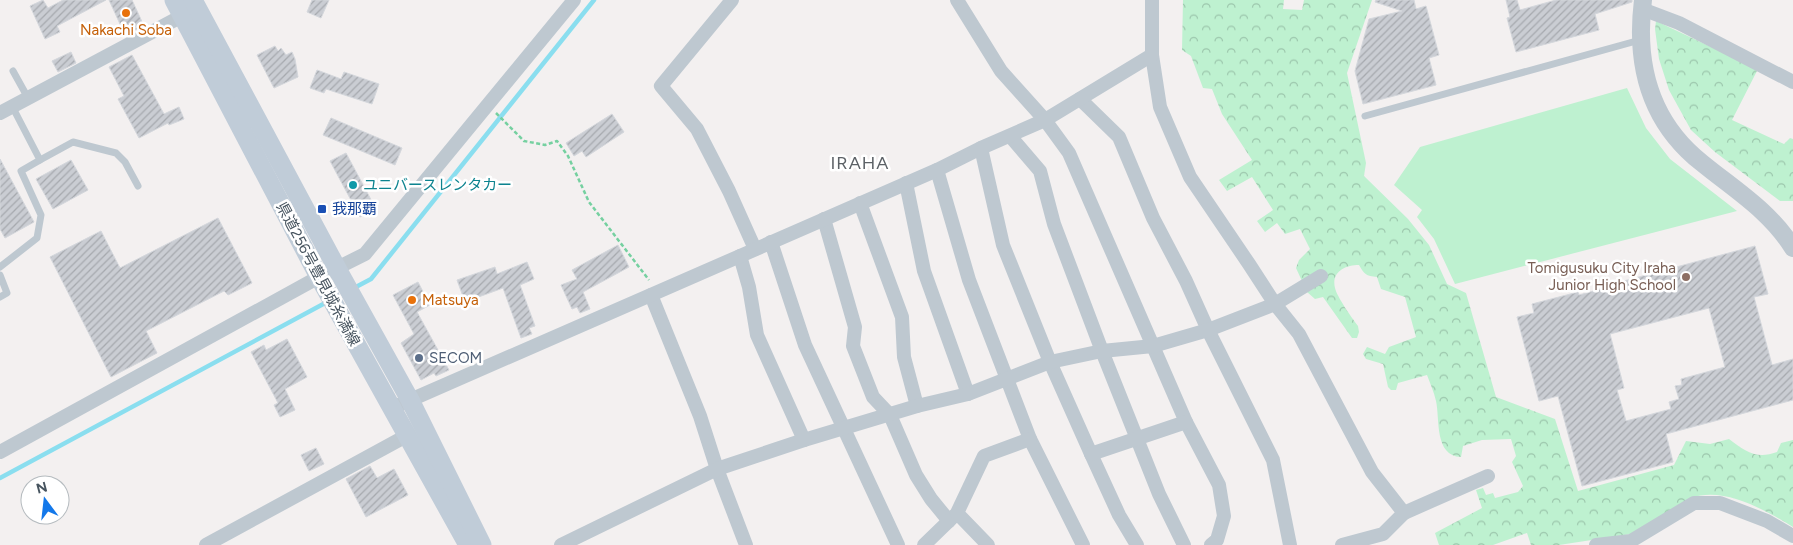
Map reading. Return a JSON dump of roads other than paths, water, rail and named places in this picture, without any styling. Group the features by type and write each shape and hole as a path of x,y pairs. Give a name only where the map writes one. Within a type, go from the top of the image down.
{"main road":[{"name":"県道256号豊見城糸満線","path":"193,0 410,400 482,545"},
{"name":"県道256号豊見城糸満線","path":"178,8 321,280 468,545"}],"street":[{"path":"0,452 339,271 365,254 574,0"},
{"path":"732,0 660,86 697,129 729,191 755,249"},
{"path":"957,0 1001,71 1046,120 1069,153 1186,422 1219,485 1224,516 1217,540 1211,545"},
{"path":"1152,0 1152,55 1160,107 1190,177 1275,304 1299,334 1372,472 1404,513"},
{"path":"1793,82 1643,5 1640,40 1643,61 1654,102 1664,122 1700,162 1758,206 1786,236 1793,248"},
{"path":"6,109 28,98 178,8"},
{"path":"392,408 937,170 1046,120 1152,55"},
{"path":"1080,99 1119,137 1153,218 1186,281 1208,330 1273,460 1290,545"},
{"path":"1010,136 1040,171 1054,224 1102,351 1159,494 1184,545"},
{"path":"982,148 1003,245 1050,362 1091,454 1119,515 1137,545"},
{"path":"937,170 969,280 1030,439 1083,545"},
{"path":"906,183 924,271 968,394"},
{"path":"860,203 902,317 904,357 917,406"},
{"path":"824,219 854,327 853,346 873,397 890,415 916,475 931,499 988,545"},
{"path":"771,242 805,345 898,545"},
{"path":"740,256 749,287 757,335 804,440"},
{"path":"561,545 716,469 917,406 968,394 1050,362 1102,351 1153,346 1208,330 1275,304 1321,276"},
{"path":"654,293 700,416 716,469 746,545"},
{"path":"1091,454 1186,422"},
{"path":"206,545 408,435"},
{"path":"924,545 953,517 984,456 1030,439"},
{"path":"1342,545 1383,534 1404,513 1488,476"},
{"path":"1596,545 1631,540 1694,503 1720,504 1767,521 1793,536"}],"lane":[{"path":"1365,116 1640,40"},
{"path":"13,71 28,98"},
{"path":"6,109 40,160"},
{"path":"0,267 37,238 41,215 21,171 73,142 116,153 126,162 138,186"},
{"path":"0,275 8,293 0,297"}],"waterway":[{"path":"354,288 371,279 594,0"},
{"path":"0,478 327,302"}],"place":[{"name":"Nakachi Soba","path":"126,13"},
{"name":"ユニバースレンタカー","path":"353,185"},
{"name":"我那覇","path":"322,209"},
{"name":"Tomigusuku City Iraha Junior High School","path":"1686,277"},
{"name":"Matsuya","path":"412,300"},
{"name":"SECOM","path":"419,358"}],"district":[{"name":"IRAHA","path":"860,163"}]}
